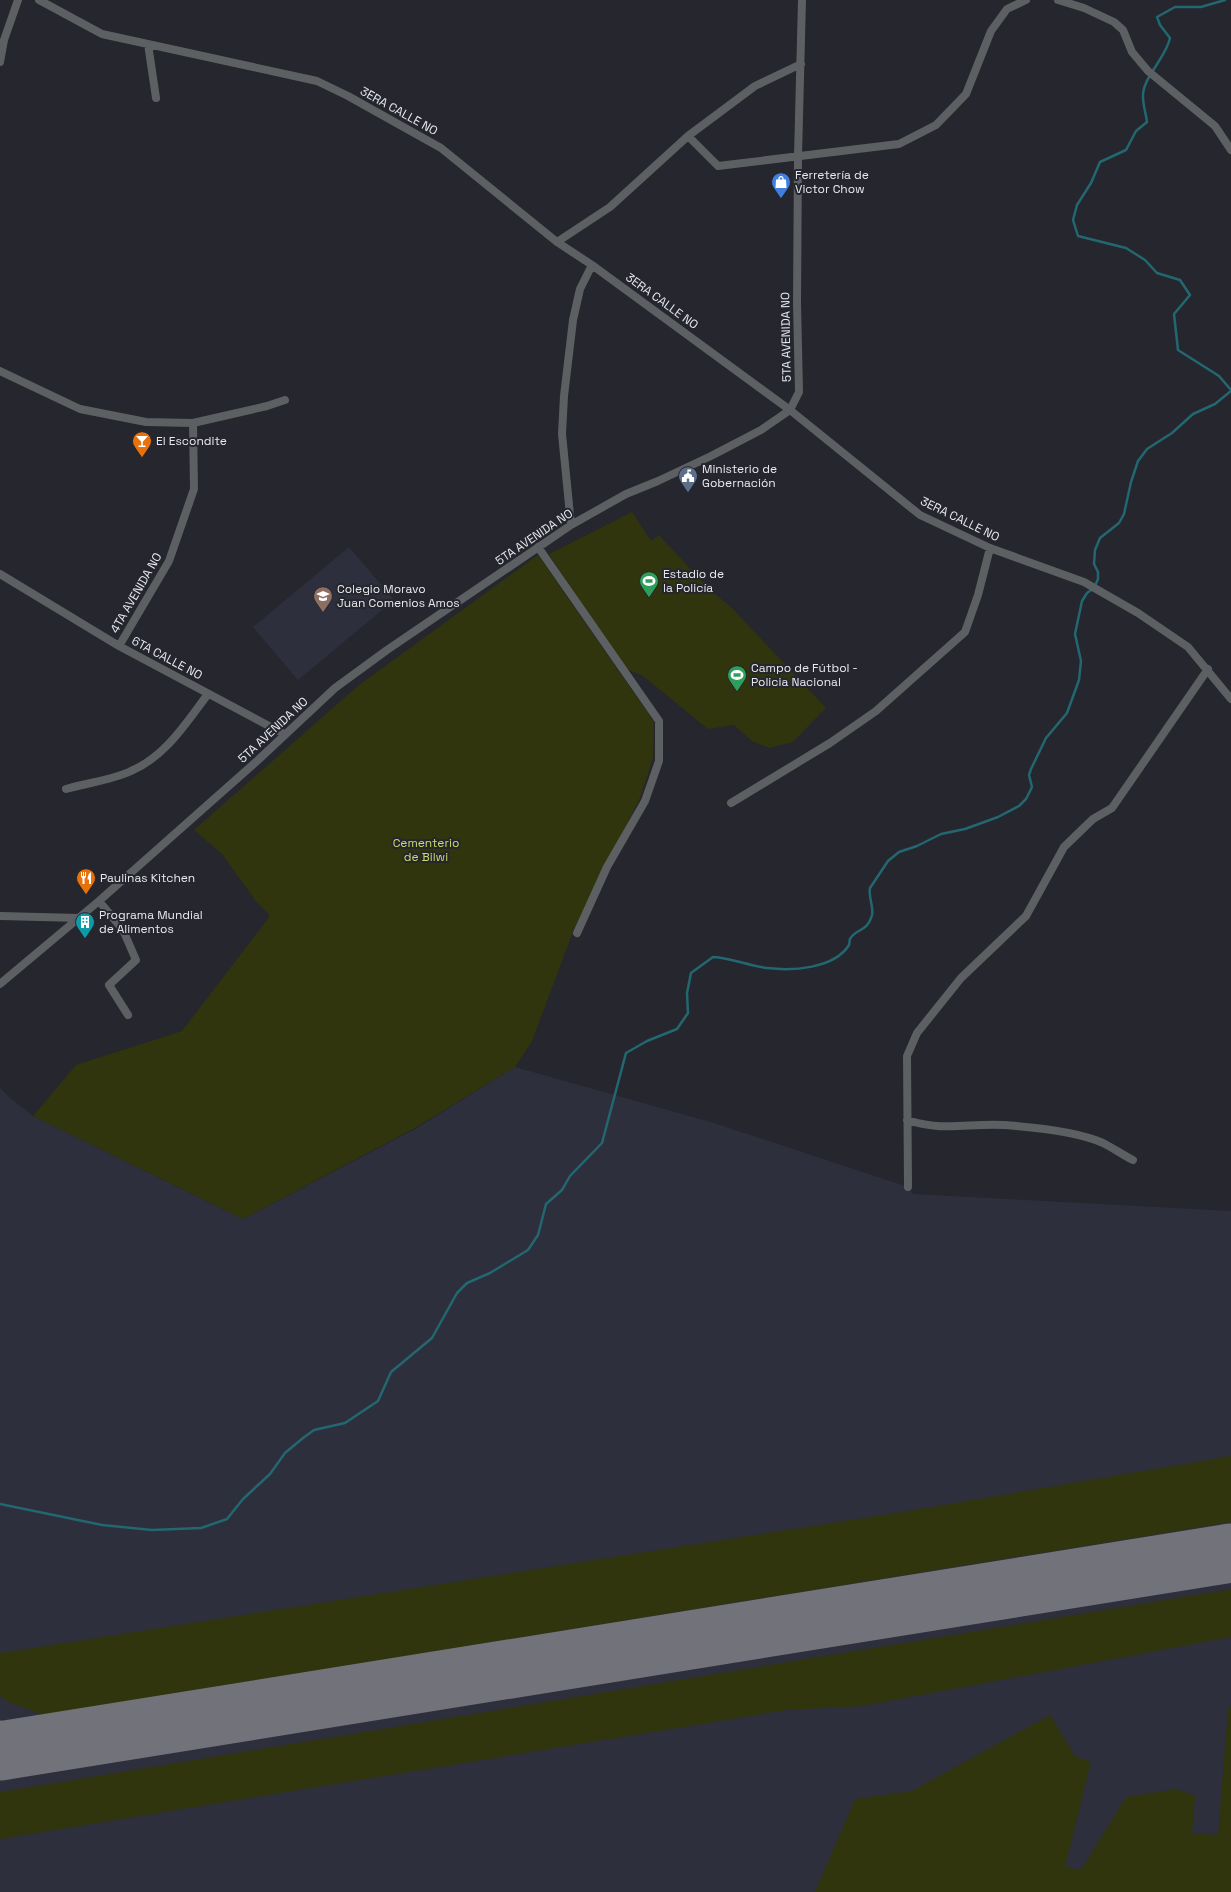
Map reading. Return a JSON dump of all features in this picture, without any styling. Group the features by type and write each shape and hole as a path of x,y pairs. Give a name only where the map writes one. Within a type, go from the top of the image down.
{"street":[{"path":"0,62 2,40 18,0"},
{"name":"3ERA CALLE NO","path":"39,0 102,34 317,81 348,96 441,148 557,242 592,265 790,410 920,515 990,548 1084,582 1138,613 1188,647 1231,698"},
{"name":"5TA AVENIDA NO","path":"0,984 80,918 257,761 284,734 335,688 571,525 626,494 711,456 761,430 790,410 799,392 797,303 798,156 802,0"},
{"path":"688,136 718,166 899,144 936,125 966,94 991,31 1008,9 1026,0"},
{"path":"1058,0 1084,8 1114,22 1123,30 1132,52 1148,71 1216,126 1231,150"},
{"path":"148,44 156,98"},
{"path":"557,242 610,207 688,136 755,86 801,64"},
{"path":"571,525 562,434 564,396 573,320 580,289 592,265"},
{"path":"0,371 80,409 146,422 193,423 267,406 285,400"},
{"name":"4TA AVENIDA NO","path":"119,646 169,561 194,489 193,423"},
{"path":"538,547 659,721 659,761 644,801 607,867 577,933"},
{"path":"731,803 830,743 876,711 965,632 978,595 990,548"},
{"name":"6TA CALLE NO","path":"0,574 119,646 284,734"},
{"path":"908,1187 907,1056 917,1033 961,978 1026,916 1064,847 1092,818 1112,808 1208,669"},
{"path":"66,789 130,772 142,766 171,744 208,694"},
{"path":"99,901 123,930 136,960 109,985 128,1015"},
{"path":"0,916 80,918"},
{"path":"907,1120 940,1128 1004,1125 1071,1133 1102,1143 1133,1160"}],"shaded area":[{"name":"Colegio Moravo Juan Comenios Amos","path":"349,547 394,600 298,680 253,627"},
{"path":"515,1067 714,1123 908,1187 913,1194 1231,1211 1231,1847 980,1892 0,1892 0,1088 33,1116 243,1219 415,1129"}],"green space":[{"path":"632,512 651,541 659,535 709,589 732,608 826,708 793,742 769,748 752,741 734,725 708,729 643,676 627,669 602,635 549,554"},
{"name":"Cementerio de Bilwi","path":"538,555 654,722 653,758 640,798 574,929 532,1041 515,1067 415,1128 243,1219 33,1116 76,1065 182,1031 270,916 255,900 222,854 194,830 359,685"},
{"path":"1231,1456 1231,1522 42,1715 7,1701 0,1696 0,1653 908,1511"},
{"path":"1231,1589 1231,1637 862,1706 787,1710 0,1839 0,1792"},
{"path":"1231,1706 1231,1892 815,1892 855,1799 912,1791 1050,1715 1075,1756 1091,1762 1065,1867 1081,1870 1126,1797 1176,1789 1195,1796 1192,1833 1218,1835 1228,1709"}],"waterway":[{"path":"1225,0 1201,7 1175,7 1157,17 1160,25 1170,38 1168,45 1150,75 1144,90 1143,100 1147,122 1136,131 1126,150 1100,162 1091,183 1077,205 1073,220 1078,236 1126,248 1145,260 1157,273 1180,280 1190,295 1174,314 1178,350 1219,376 1231,390"},
{"path":"0,1504 102,1525 152,1530 201,1528 227,1519 243,1499 270,1474 285,1453 314,1430 345,1423 378,1401 391,1372 432,1338 457,1293 467,1283 490,1273 528,1250 538,1235 546,1204 562,1190 570,1176 602,1143 626,1053 647,1041 677,1029 688,1013 687,993 691,973 713,957 777,969 812,967 833,959 842,953 849,945 852,936 864,928 870,921 872,915 870,888 888,861 899,852 917,846 941,834 965,829 998,817 1019,806 1026,799 1032,787 1029,775 1031,769 1046,738 1067,713 1079,680 1081,661 1075,634 1082,601 1087,593 1094,588 1098,579 1098,572 1094,564 1095,550 1100,538 1119,523 1124,514 1131,482 1138,461 1147,449 1172,433 1193,414 1215,404 1231,391"}],"taxiway":[{"path":"0,1732 26,1747"}],"runway":[{"path":"0,1751 1231,1553"}],"place":[{"name":"Ferretería de Victor Chow","path":"781,199"},
{"name":"El Escondite","path":"142,458"},
{"name":"Ministerio de Gobernación","path":"688,493"},
{"name":"Estadio de la Policía","path":"649,598"},
{"name":"Colegio Moravo Juan Comenios Amos","path":"323,613"},
{"name":"Campo de Fútbol - Policia Nacional","path":"737,692"},
{"name":"Paulinas Kitchen","path":"86,895"},
{"name":"Programa Mundial de Alimentos","path":"85,939"}]}
